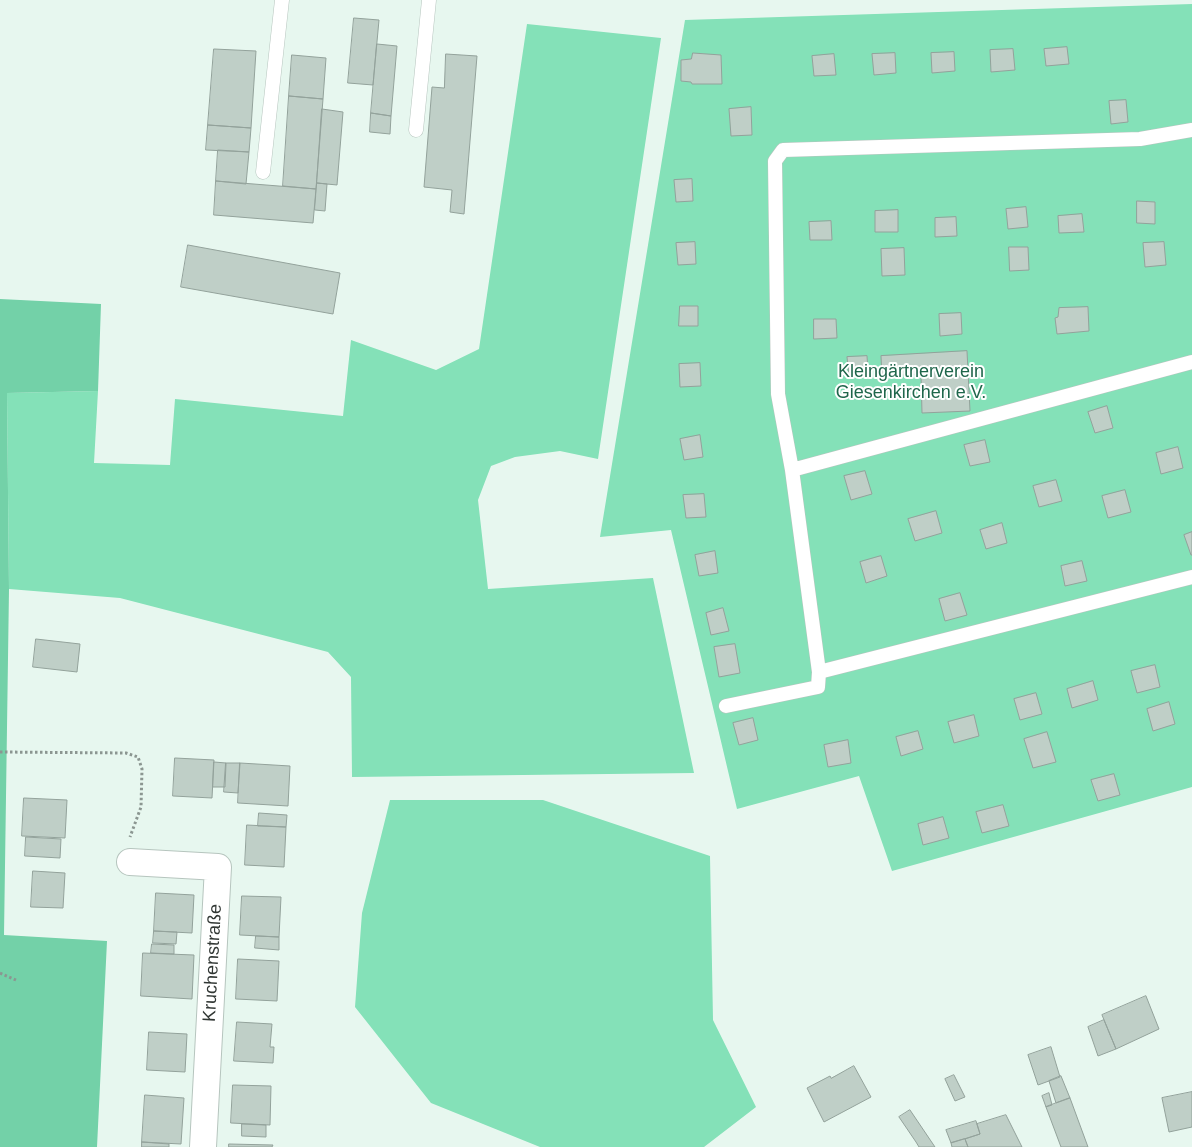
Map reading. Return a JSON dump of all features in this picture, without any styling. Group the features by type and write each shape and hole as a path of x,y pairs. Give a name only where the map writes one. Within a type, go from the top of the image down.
{"street":[{"name":"Kruchenstraße","path":"130,862 218,867 204,1147"}],"lane":[{"path":"263,172 282,0"},
{"path":"416,130 429,0"},
{"path":"726,706 818,687 819,672 792,470 778,394 775,161 783,150 1140,139 1192,130"},
{"path":"792,470 1192,362"},
{"path":"819,672 1192,577"}],"path":[{"path":"0,752 126,753 138,757 142,769 140,807 128,840 130,862"},
{"path":"0,973 16,980"}],"green space":[{"name":"Kleingärtnerverein Giesenkirchen e.V.","path":"1192,4 1192,787 892,871 859,776 737,809 671,530 600,537 685,20"},
{"path":"527,24 661,38 598,459 560,451 515,457 491,466 478,500 488,589 653,578 694,773 352,777 351,677 328,652 120,598 9,589 7,393 98,391 94,463 170,465 175,399 343,416 351,340 436,370 479,349"},
{"path":"0,299 101,304 98,391 7,393 9,589 4,935 107,941 97,1147 0,1147"},
{"path":"390,800 543,800 710,856 713,1020 756,1107 704,1147 540,1147 431,1103 355,1007 362,913"}],"building":[{"path":"354,18 379,20 373,85 348,83"},
{"path":"377,44 397,46 391,116 371,113"},
{"path":"1067,47 1069,64 1046,66 1044,49"},
{"path":"214,49 256,51 251,128 208,125"},
{"path":"1013,49 1015,70 991,72 990,50"},
{"path":"954,52 955,71 932,73 931,53"},
{"path":"693,53 721,55 722,84 692,84 691,82 681,81 681,60 691,59"},
{"path":"895,53 896,73 874,75 872,54"},
{"path":"446,54 477,56 464,214 450,212 452,190 424,187 432,87 444,88"},
{"path":"834,54 836,75 814,76 812,56"},
{"path":"292,55 326,58 323,99 289,96"},
{"path":"289,96 323,99 316,189 283,186"},
{"path":"1126,100 1128,122 1111,124 1109,101"},
{"path":"751,107 752,135 731,136 729,109"},
{"path":"322,109 343,112 337,185 317,183"},
{"path":"371,113 391,116 390,134 370,132"},
{"path":"208,125 251,128 249,152 206,150"},
{"path":"218,150 249,152 246,184 216,181"},
{"path":"692,179 693,201 676,202 674,180"},
{"path":"216,181 316,189 313,223 214,215"},
{"path":"317,183 327,184 325,211 315,210"},
{"path":"1137,201 1155,202 1155,224 1137,223"},
{"path":"1026,207 1028,227 1008,229 1006,209"},
{"path":"898,210 898,232 875,232 875,211"},
{"path":"1082,214 1084,232 1059,233 1058,216"},
{"path":"956,217 957,236 935,237 935,218"},
{"path":"831,221 832,240 810,240 809,222"},
{"path":"695,242 696,264 678,265 676,243"},
{"path":"1164,242 1166,265 1145,267 1143,243"},
{"path":"188,245 340,273 333,314 181,287"},
{"path":"1009,247 1028,247 1029,270 1010,271"},
{"path":"904,248 905,275 882,276 881,249"},
{"path":"680,306 698,306 698,326 679,326"},
{"path":"1088,307 1089,331 1057,334 1055,318 1058,317 1059,308"},
{"path":"961,313 962,334 940,336 939,314"},
{"path":"814,319 836,319 837,338 814,339"},
{"path":"967,351 970,411 922,413 921,374 882,376 881,356"},
{"path":"867,356 868,371 854,372 854,376 849,376 847,357"},
{"path":"700,363 701,386 680,387 679,364"},
{"path":"1107,406 1113,428 1095,433 1088,412"},
{"path":"700,435 703,457 684,460 680,439"},
{"path":"985,440 990,462 970,466 964,445"},
{"path":"1178,447 1183,468 1161,474 1156,453"},
{"path":"865,471 872,494 851,500 844,476"},
{"path":"1056,480 1062,501 1039,507 1033,486"},
{"path":"1125,490 1131,512 1108,518 1102,496"},
{"path":"704,494 706,517 686,518 683,495"},
{"path":"936,511 942,533 915,541 908,519"},
{"path":"1002,523 1007,543 986,549 980,530"},
{"path":"1192,532 1192,555 1191,555 1184,535"},
{"path":"715,551 718,573 699,576 695,555"},
{"path":"881,556 887,576 866,583 860,562"},
{"path":"1082,561 1087,581 1065,586 1061,566"},
{"path":"960,593 967,615 945,621 939,599"},
{"path":"723,608 729,631 711,635 706,613"},
{"path":"36,639 80,644 77,672 33,667"},
{"path":"735,644 740,673 719,677 714,647"},
{"path":"1155,665 1160,687 1137,693 1131,671"},
{"path":"1093,681 1098,700 1072,708 1067,689"},
{"path":"1036,693 1042,714 1020,720 1014,699"},
{"path":"1169,702 1175,724 1153,731 1147,709"},
{"path":"974,715 979,736 954,743 948,722"},
{"path":"753,718 758,740 739,745 733,723"},
{"path":"918,731 923,749 901,756 896,737"},
{"path":"1047,732 1056,762 1033,768 1024,739"},
{"path":"848,740 851,763 828,767 824,745"},
{"path":"175,758 214,760 212,798 173,796"},
{"path":"214,762 226,763 225,787 213,787"},
{"path":"226,763 240,763 238,793 224,792"},
{"path":"240,763 290,766 288,806 238,803"},
{"path":"1114,774 1120,795 1098,801 1091,780"},
{"path":"24,798 67,800 65,838 22,836"},
{"path":"1003,805 1009,826 982,833 976,812"},
{"path":"259,813 287,815 286,827 258,826"},
{"path":"943,817 949,838 923,845 918,824"},
{"path":"247,825 286,827 284,867 245,865"},
{"path":"26,837 61,839 60,858 25,856"},
{"path":"33,871 65,873 63,908 31,907"},
{"path":"156,893 194,895 192,933 154,931"},
{"path":"242,896 281,897 279,937 240,935"},
{"path":"154,931 177,932 176,944 153,943"},
{"path":"256,936 279,937 279,950 255,948"},
{"path":"152,944 174,945 174,954 151,953"},
{"path":"143,953 194,955 192,999 141,996"},
{"path":"238,959 279,961 277,1001 236,999"},
{"path":"1146,996 1159,1029 1116,1049 1102,1015"},
{"path":"1104,1020 1116,1049 1098,1056 1088,1027"},
{"path":"237,1022 272,1024 270,1047 274,1047 273,1063 234,1061"},
{"path":"149,1032 187,1034 185,1072 147,1070"},
{"path":"1051,1047 1060,1077 1038,1085 1028,1055"},
{"path":"854,1066 871,1097 824,1122 807,1088"},
{"path":"954,1075 965,1097 955,1101 945,1079"},
{"path":"1061,1076 1070,1098 1056,1103 1049,1081"},
{"path":"233,1085 271,1086 270,1125 231,1123"},
{"path":"1192,1092 1192,1127 1169,1132 1162,1098"},
{"path":"1049,1093 1052,1105 1046,1107 1042,1096"},
{"path":"145,1095 184,1098 181,1144 142,1142"},
{"path":"1070,1098 1088,1147 1061,1147 1046,1107"},
{"path":"910,1110 935,1147 919,1147 899,1117"},
{"path":"1006,1115 1022,1147 968,1147 965,1139 980,1134 977,1124"},
{"path":"976,1121 980,1134 951,1143 946,1130"},
{"path":"242,1124 266,1125 266,1137 242,1136"},
{"path":"965,1139 968,1147 952,1147 951,1143"},
{"path":"142,1142 169,1144 169,1147 142,1147"},
{"path":"229,1144 273,1145 272,1147 229,1147"}]}
